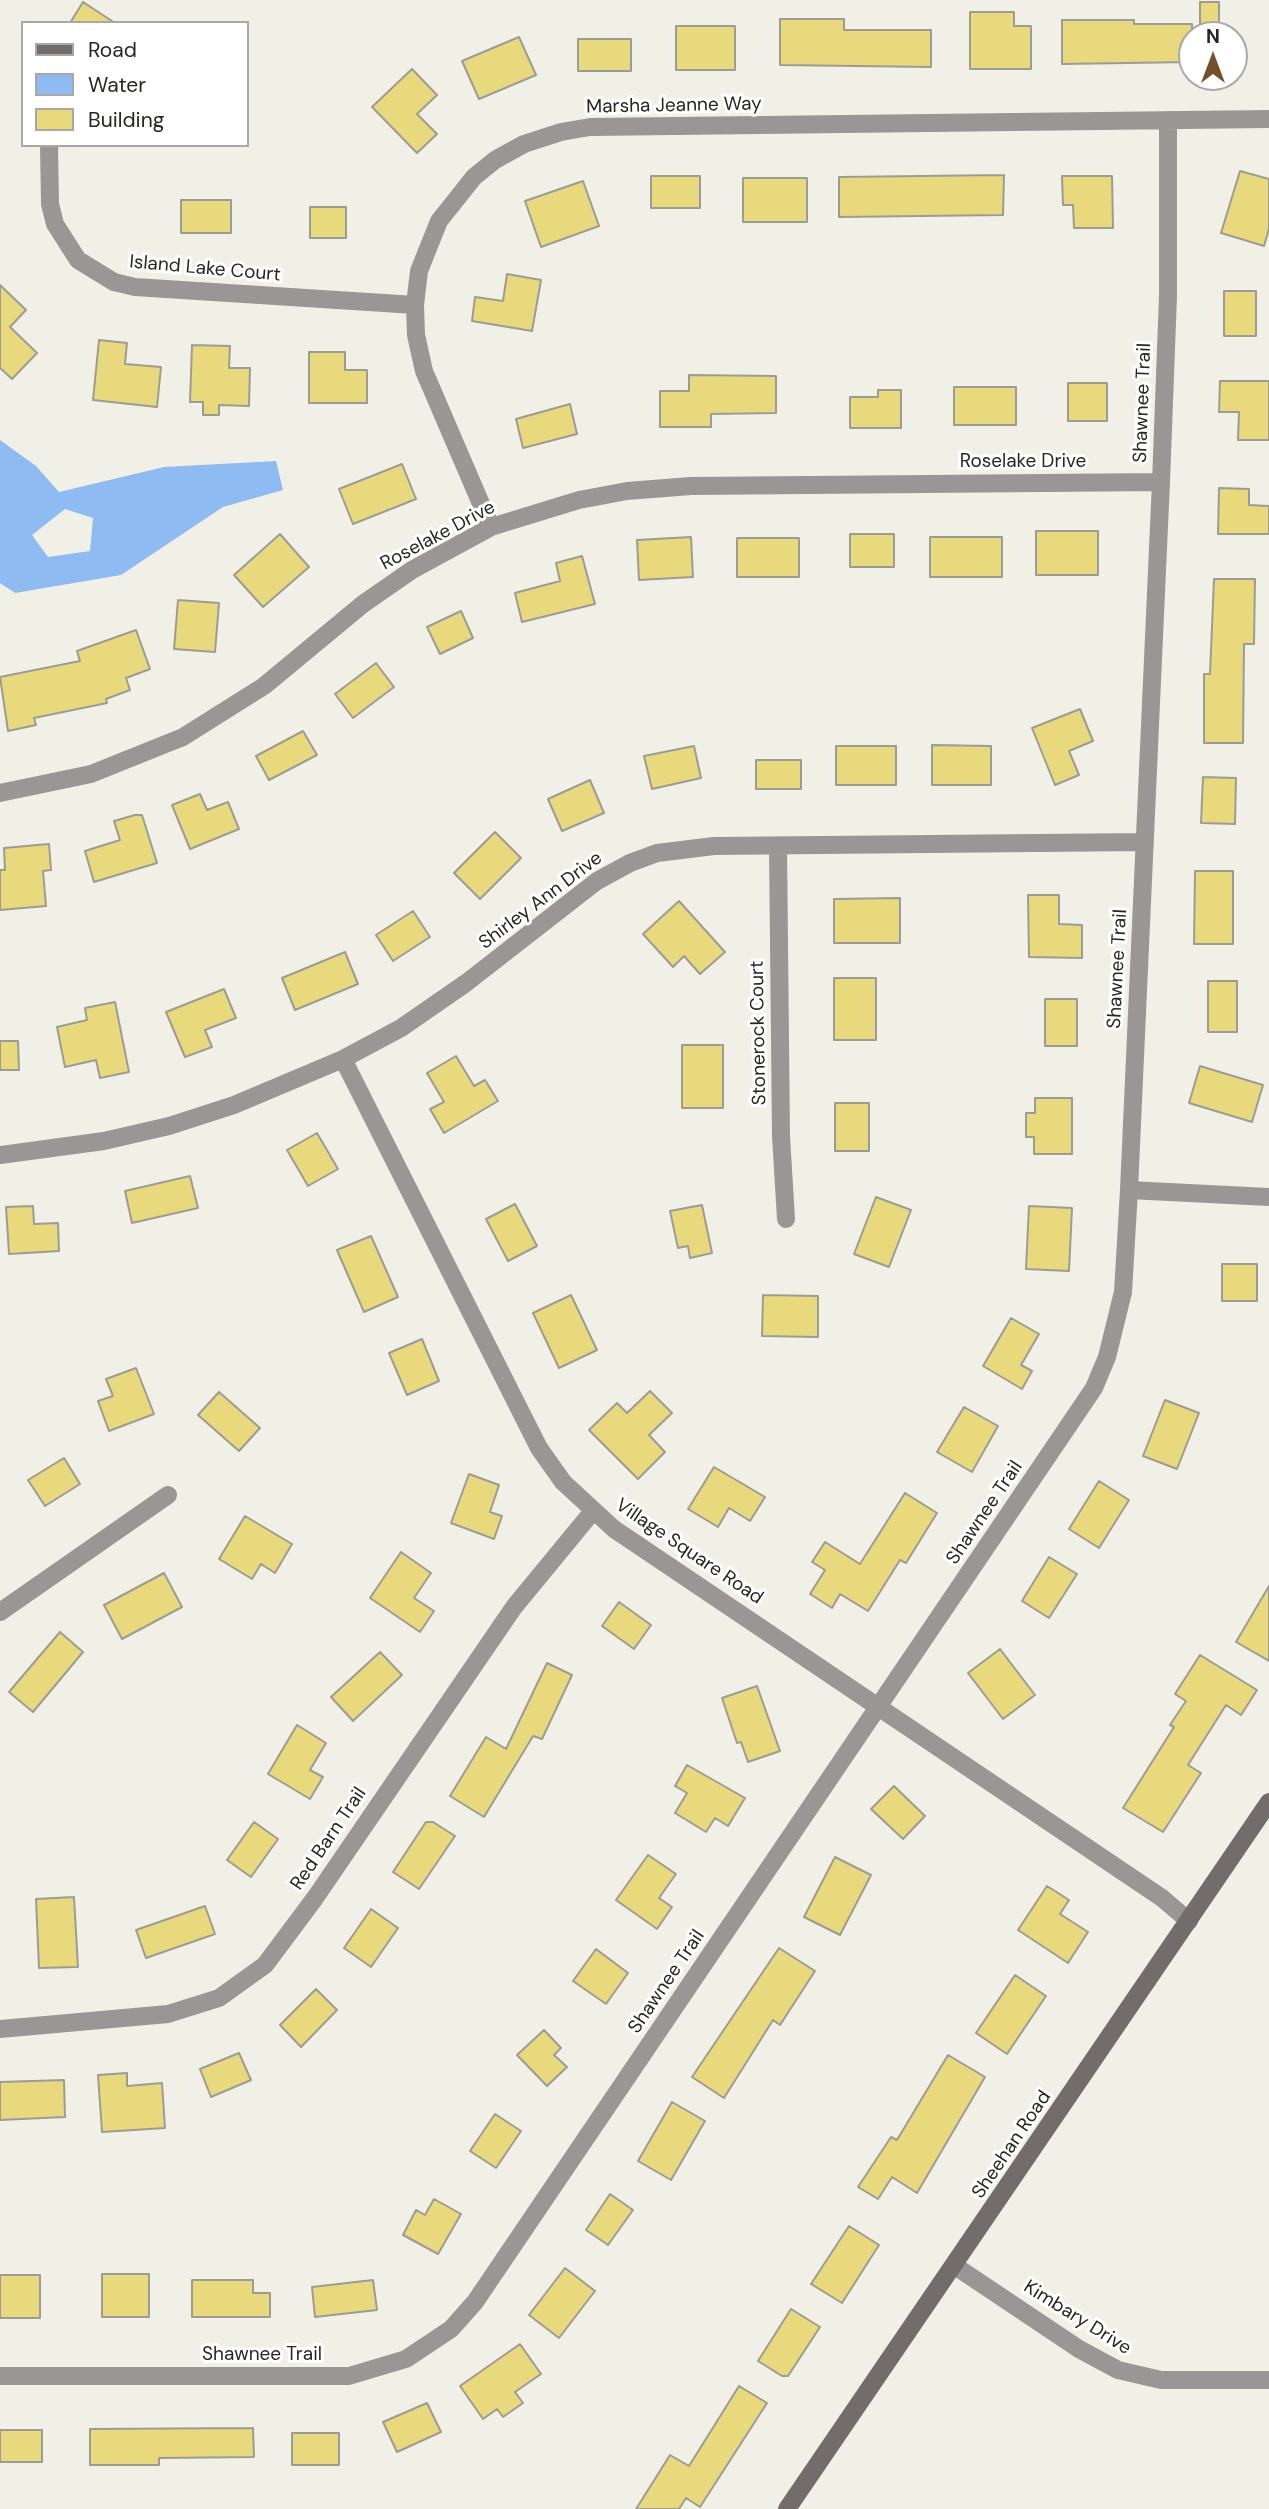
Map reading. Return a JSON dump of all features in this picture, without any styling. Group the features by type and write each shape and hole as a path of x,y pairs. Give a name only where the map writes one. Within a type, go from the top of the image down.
{"street":[{"name":"Shawnee Trail","path":"0,2376 349,2376 405,2360 451,2329 475,2302 1094,1388 1111,1347 1123,1292 1129,1190 1168,296 1168,120"},
{"name":"Marsha Jeanne Way","path":"491,527 424,371 416,335 415,304 419,271 427,246 455,198 495,160 524,144 561,132 590,127 1269,120"},
{"name":"Island Lake Court","path":"49,147 50,204 55,224 78,260 114,282 135,287 415,304"},
{"name":"Roselake Drive","path":"0,793 91,774 183,737 264,686 363,604 412,570 491,527 579,500 627,491 691,486 1161,482"},
{"name":"Shirley Ann Drive","path":"0,1155 104,1141 169,1126 234,1105 343,1059 401,1028 466,984 597,881 630,863 685,848 1145,842"},
{"name":"Stonerock Court","path":"778,846 781,1136 786,1219"},
{"name":"Village Square Road","path":"343,1059 538,1448 563,1482 593,1511 1162,1898 1189,1921"},
{"path":"1129,1190 1269,1197"},
{"path":"0,1612 168,1495"},
{"name":"Red Barn Trail","path":"0,2029 168,2014 219,1998 265,1965 315,1898 514,1607 593,1511"},
{"name":"Sheehan Road","path":"787,2509 1269,1802"},
{"name":"Kimbary Drive","path":"955,2266 1079,2348 1118,2370 1161,2380 1269,2380"}],"water":[{"path":"0,440 36,466 59,492 164,467 276,461 283,490 223,507 121,575 15,593 0,583","holes":["65,509 93,518 90,551 48,557 32,535"]}],"building":[{"path":"83,2 112,21 71,21"},
{"path":"1200,2 1219,2 1219,21 1200,21"},
{"path":"970,12 1014,12 1014,26 1031,26 1031,69 970,69"},
{"path":"780,19 844,19 844,30 931,30 931,67 780,65"},
{"path":"1062,20 1134,20 1134,24 1178,24 1178,62 1062,64"},
{"path":"676,26 735,26 735,70 676,70"},
{"path":"519,37 536,75 479,99 462,61"},
{"path":"578,39 631,39 631,71 578,71"},
{"path":"412,69 437,95 417,114 437,134 417,153 372,107"},
{"path":"1240,171 1269,179 1269,229 1264,246 1221,233"},
{"path":"1004,175 1003,215 839,217 839,177"},
{"path":"651,176 700,176 700,208 651,208"},
{"path":"1062,176 1112,176 1113,228 1074,228 1073,205 1063,205"},
{"path":"743,178 807,178 807,222 743,222"},
{"path":"583,181 599,226 541,247 525,201"},
{"path":"181,200 231,200 231,233 181,233"},
{"path":"310,207 346,207 346,238 310,238"},
{"path":"507,274 541,280 532,331 472,321 475,297 503,301"},
{"path":"0,285 26,310 10,327 37,353 12,379 0,368"},
{"path":"1224,291 1256,291 1256,336 1224,336"},
{"path":"99,340 127,343 125,364 161,367 157,407 93,400"},
{"path":"192,345 230,346 229,368 250,368 249,406 219,405 219,415 203,415 203,402 190,402"},
{"path":"309,352 345,352 345,370 367,370 367,403 309,403"},
{"path":"689,375 776,376 776,413 711,414 711,427 660,427 660,391 689,391"},
{"path":"1220,381 1269,381 1269,440 1238,440 1239,412 1219,412"},
{"path":"1068,383 1107,383 1107,421 1068,421"},
{"path":"954,387 1016,387 1016,425 954,425"},
{"path":"878,390 901,390 901,428 850,428 850,397 878,397"},
{"path":"570,404 577,434 523,448 516,419"},
{"path":"402,464 416,499 353,524 339,489"},
{"path":"1219,488 1249,489 1249,505 1269,506 1269,534 1218,534"},
{"path":"1036,531 1098,531 1098,575 1036,575"},
{"path":"280,534 309,567 263,607 234,575"},
{"path":"850,534 894,534 894,567 850,567"},
{"path":"691,537 693,577 639,580 637,540"},
{"path":"930,537 1002,537 1002,577 930,577"},
{"path":"737,538 799,538 799,577 737,577"},
{"path":"582,556 595,604 522,622 515,593 560,581 556,563"},
{"path":"1214,579 1255,579 1254,644 1244,644 1243,743 1204,743 1204,674 1210,674"},
{"path":"178,600 219,603 215,652 174,649"},
{"path":"461,611 473,638 440,654 427,627"},
{"path":"136,630 150,669 126,678 130,690 106,699 107,703 34,718 36,725 8,731 0,677 80,661 77,651"},
{"path":"376,663 394,687 353,718 335,694"},
{"path":"1080,709 1093,741 1069,751 1079,775 1055,785 1032,728"},
{"path":"303,731 317,755 269,780 256,756"},
{"path":"932,745 991,746 991,785 932,785"},
{"path":"694,746 701,778 652,789 644,756"},
{"path":"836,746 896,746 896,785 836,785"},
{"path":"756,760 801,760 801,789 756,789"},
{"path":"1203,777 1236,778 1235,824 1201,823"},
{"path":"590,780 604,813 562,831 548,799"},
{"path":"200,794 207,810 228,802 239,829 190,849 172,805"},
{"path":"142,815 157,863 94,882 85,851 120,840 114,821"},
{"path":"495,832 521,858 480,899 454,873"},
{"path":"49,844 51,870 43,871 46,906 0,910 0,870 5,870 4,848"},
{"path":"1195,871 1233,871 1233,944 1194,944"},
{"path":"1028,895 1059,895 1059,924 1082,925 1082,958 1029,957"},
{"path":"900,898 900,943 834,943 834,899"},
{"path":"679,901 725,952 700,974 684,956 673,967 643,934"},
{"path":"413,911 430,937 393,961 376,935"},
{"path":"345,952 358,984 295,1010 282,978"},
{"path":"834,978 876,978 876,1040 834,1040"},
{"path":"1208,981 1237,981 1237,1032 1208,1032"},
{"path":"224,989 236,1018 205,1030 212,1047 185,1057 166,1012"},
{"path":"1045,999 1077,999 1077,1046 1045,1046"},
{"path":"115,1002 129,1072 100,1078 96,1060 65,1067 57,1027 87,1020 85,1008"},
{"path":"0,1041 18,1041 19,1070 0,1070"},
{"path":"682,1045 723,1045 723,1108 682,1108"},
{"path":"456,1056 474,1086 485,1080 498,1101 444,1133 430,1109 444,1102 427,1073"},
{"path":"1200,1066 1263,1085 1252,1122 1189,1103"},
{"path":"1035,1098 1072,1098 1072,1154 1034,1154 1034,1137 1026,1137 1026,1113 1035,1113"},
{"path":"835,1103 869,1103 869,1151 835,1151"},
{"path":"317,1133 338,1169 308,1186 287,1150"},
{"path":"190,1176 198,1208 132,1223 125,1191"},
{"path":"876,1197 911,1210 889,1267 854,1254"},
{"path":"515,1204 537,1246 508,1261 486,1219"},
{"path":"702,1205 712,1253 690,1258 688,1246 678,1248 670,1211"},
{"path":"33,1206 34,1224 58,1223 59,1251 9,1254 6,1207"},
{"path":"1029,1206 1072,1208 1069,1271 1026,1269"},
{"path":"371,1236 398,1297 364,1312 337,1250"},
{"path":"1222,1264 1257,1264 1257,1301 1222,1301"},
{"path":"571,1295 597,1350 559,1368 533,1313"},
{"path":"763,1295 818,1296 818,1337 762,1336"},
{"path":"1011,1318 1039,1334 1021,1365 1032,1371 1022,1389 983,1366"},
{"path":"422,1339 439,1381 407,1395 389,1353"},
{"path":"136,1368 154,1414 109,1431 98,1401 113,1396 106,1379"},
{"path":"650,1391 672,1413 649,1435 665,1452 638,1479 589,1430 617,1403 627,1413"},
{"path":"219,1392 260,1428 239,1451 198,1415"},
{"path":"1165,1400 1199,1413 1177,1469 1143,1456"},
{"path":"964,1407 998,1426 972,1472 937,1452"},
{"path":"64,1458 80,1484 45,1506 28,1480"},
{"path":"714,1467 765,1497 750,1521 729,1508 718,1527 688,1509"},
{"path":"469,1474 499,1485 490,1512 502,1516 494,1539 451,1523"},
{"path":"1099,1481 1129,1500 1099,1548 1069,1529"},
{"path":"905,1493 937,1513 906,1563 900,1560 868,1611 840,1594 832,1608 810,1594 825,1570 812,1562 825,1542 860,1564"},
{"path":"245,1516 292,1544 275,1573 261,1564 252,1579 219,1559"},
{"path":"401,1552 431,1573 414,1598 434,1611 420,1632 370,1598"},
{"path":"1049,1557 1077,1574 1049,1618 1022,1601"},
{"path":"164,1573 182,1607 122,1639 104,1605"},
{"path":"1269,1586 1269,1661 1236,1642"},
{"path":"619,1602 651,1625 634,1649 602,1626"},
{"path":"60,1632 83,1652 33,1712 9,1692"},
{"path":"1000,1649 1035,1695 1003,1719 968,1673"},
{"path":"380,1652 402,1675 353,1721 331,1697"},
{"path":"1200,1655 1257,1690 1241,1715 1226,1705 1188,1765 1201,1773 1163,1832 1123,1808 1174,1727 1170,1725 1186,1701 1175,1694"},
{"path":"547,1663 572,1675 542,1739 533,1736 484,1817 450,1796 486,1737 506,1749"},
{"path":"757,1686 780,1751 748,1762 741,1742 737,1743 722,1698"},
{"path":"297,1725 326,1743 310,1770 323,1777 310,1799 268,1774"},
{"path":"687,1765 745,1798 728,1826 715,1818 706,1832 675,1813 687,1793 675,1786"},
{"path":"894,1786 925,1816 903,1839 871,1809"},
{"path":"254,1822 278,1839 251,1877 227,1860"},
{"path":"426,1822 433,1822 455,1836 419,1889 393,1872"},
{"path":"648,1855 676,1874 659,1898 672,1907 657,1929 616,1900"},
{"path":"835,1857 871,1875 840,1935 804,1917"},
{"path":"1047,1886 1069,1900 1060,1914 1088,1932 1068,1963 1018,1930"},
{"path":"74,1897 78,1967 39,1968 36,1899"},
{"path":"205,1906 215,1934 146,1958 136,1930"},
{"path":"371,1909 398,1928 371,1967 344,1948"},
{"path":"779,1948 815,1971 780,2025 773,2020 724,2098 692,2077"},
{"path":"596,1949 628,1973 606,2004 573,1981"},
{"path":"1015,1975 1046,1996 1007,2054 976,2033"},
{"path":"316,1989 337,2010 301,2047 280,2025"},
{"path":"544,2030 561,2048 554,2055 567,2067 547,2086 517,2055"},
{"path":"239,2053 251,2080 211,2097 200,2069"},
{"path":"948,2055 985,2077 917,2193 892,2177 878,2199 858,2187 891,2137 897,2140"},
{"path":"127,2073 127,2086 162,2083 165,2128 102,2132 98,2075"},
{"path":"64,2080 65,2117 0,2120 0,2082"},
{"path":"672,2102 705,2121 671,2180 638,2161"},
{"path":"495,2114 521,2131 496,2168 470,2151"},
{"path":"610,2194 633,2210 608,2245 586,2230"},
{"path":"434,2199 461,2214 438,2254 403,2235 416,2210 425,2215"},
{"path":"849,2226 879,2245 842,2303 811,2284"},
{"path":"565,2268 595,2291 559,2338 529,2315"},
{"path":"102,2274 149,2274 149,2317 102,2317"},
{"path":"0,2275 40,2275 40,2318 0,2318"},
{"path":"192,2280 253,2280 253,2293 270,2293 270,2317 192,2317"},
{"path":"373,2280 377,2310 315,2317 312,2287"},
{"path":"791,2309 820,2327 788,2376 782,2376 758,2361"},
{"path":"520,2344 541,2374 515,2392 523,2403 503,2417 497,2409 483,2419 460,2386"},
{"path":"739,2386 767,2403 700,2507 686,2498 679,2509 636,2509 670,2455 689,2466"},
{"path":"427,2403 441,2432 397,2452 383,2422"},
{"path":"253,2428 254,2457 159,2458 159,2465 90,2465 90,2429"},
{"path":"0,2430 42,2430 42,2462 0,2462"},
{"path":"292,2433 339,2433 339,2465 292,2465"}]}
